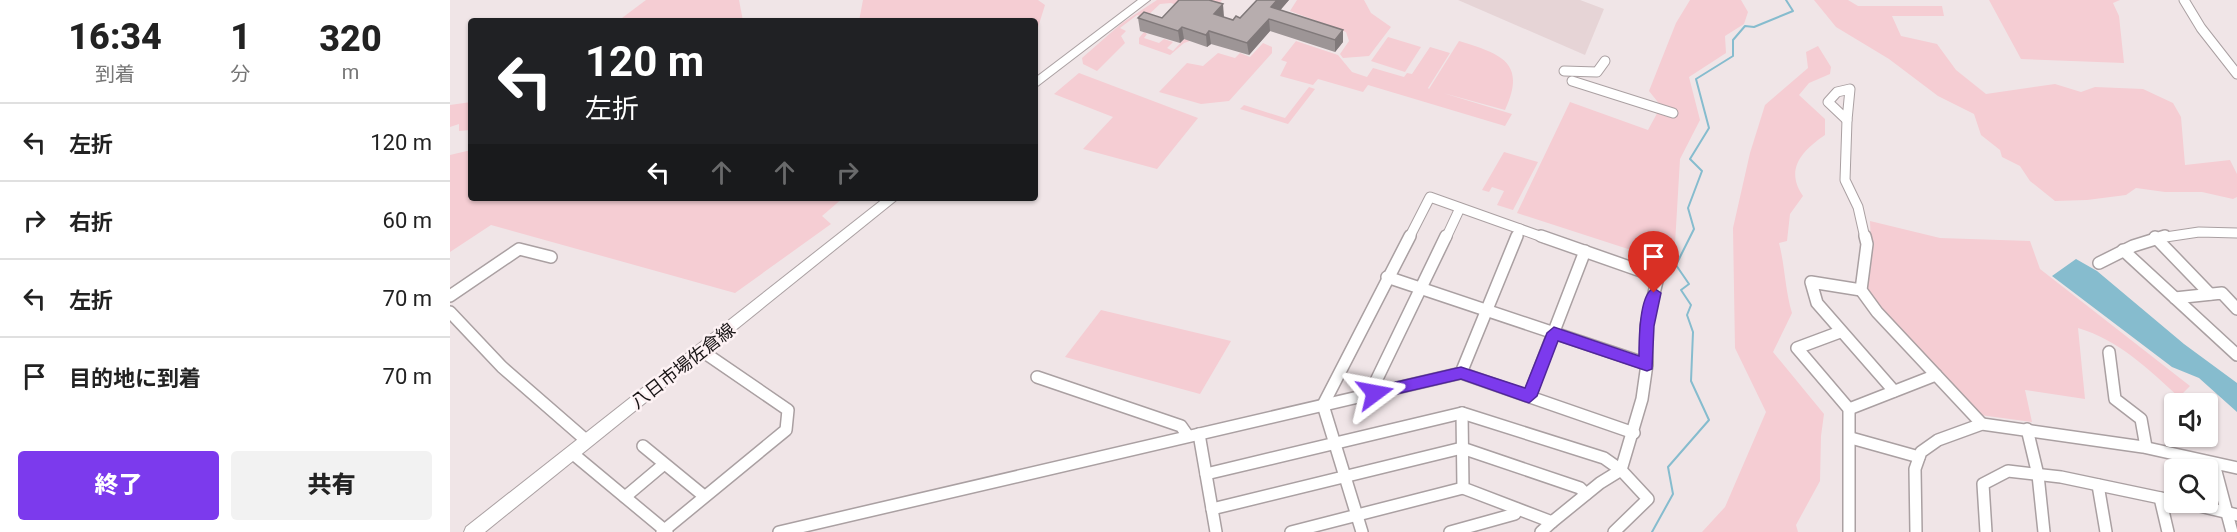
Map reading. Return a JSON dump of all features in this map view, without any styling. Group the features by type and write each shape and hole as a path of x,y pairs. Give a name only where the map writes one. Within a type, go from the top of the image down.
{"main road":[{"path":"1038,82 1145,0"},
{"name":"八日市場佐倉線","path":"472,532 889,201"}],"street":[{"path":"2184,0 2207,37 2237,74"},
{"path":"1564,71 1598,72 1605,61"},
{"path":"1572,81 1673,113"},
{"path":"1847,120 1845,180 1858,207 1868,244 1862,290 1877,312 1982,423"},
{"path":"1362,532 1323,405 1387,277 1430,198 1658,277 1646,326 1647,364 1634,433 1621,470 1587,494 1541,532"},
{"path":"1375,393 1375,383 1460,208"},
{"path":"1461,373 1520,229"},
{"path":"2099,263 2123,249 2155,237 2204,230 2237,233"},
{"path":"2155,237 2210,294"},
{"path":"450,296 519,249 551,257"},
{"path":"2123,249 2237,355"},
{"path":"1529,396 1585,251"},
{"path":"1387,277 1647,364"},
{"path":"1862,290 1811,282 1817,303 1894,391"},
{"path":"2175,298 2222,293 2237,309"},
{"path":"450,312 502,367 587,441"},
{"path":"1840,332 1797,348 1850,409 1849,532"},
{"path":"572,453 665,531 704,496 786,430 788,410 702,351"},
{"path":"2109,352 2115,399 2141,419 2146,447"},
{"path":"779,532 1461,373 1634,433"},
{"path":"1850,409 1936,375"},
{"path":"1037,377 1181,426 1193,435 1206,474 1216,532"},
{"path":"1206,474 1462,413 1604,458 1621,470 1648,499 1614,532"},
{"path":"1462,413 1463,488"},
{"path":"1916,532 1915,469 1925,446 1982,423 2146,447 2194,459"},
{"path":"2027,429 2038,475 2044,532"},
{"path":"1851,438 1919,457"},
{"path":"643,446 663,465 704,496"},
{"path":"1212,509 1462,447 1580,489 1587,494"},
{"path":"625,496 663,465"},
{"path":"2218,465 2237,468"},
{"path":"1986,532 1982,494 1987,481 2008,471 2098,485 2164,499"},
{"path":"2218,475 2232,513 2232,532"},
{"path":"2098,485 2106,532"},
{"path":"1291,532 1463,488 1552,522"},
{"path":"2160,498 2168,532"},
{"path":"1450,532 1515,514 1517,509"}],"shaded area":[{"path":"646,0 739,0 742,18 622,18"},
{"path":"863,0 1038,0 1045,5 1038,27 1038,18 860,18"},
{"path":"1157,0 1222,0 1212,12 1192,11 1171,3 1160,4 1145,18 1137,15 1120,28 1126,31 1121,36 1125,43 1097,71 1083,64 1082,58 1122,23"},
{"path":"1297,0 1364,0 1371,13 1391,27 1369,56 1343,58 1340,54 1349,41 1346,32 1290,11"},
{"path":"1458,0 1580,0 1604,9 1585,55"},
{"path":"1690,0 1741,0 1748,12 1744,24 1725,36 1726,53 1689,77 1700,120 1680,159 1675,244 1662,260 1517,213 1570,102 1648,130 1661,106 1649,91 1676,23"},
{"path":"1814,0 1848,0 1858,6 1942,6 1944,16 1892,16 1901,36 1937,44 1956,70 1986,94 2055,84 2081,92 2095,87 2143,89 2173,103 2181,117 2185,165 2230,160 2237,174 2237,197 2233,199 2202,192 2165,192 2136,188 2126,195 2055,201 2030,181 2020,166 2002,157 2000,150 1981,135 1974,114 1938,96 1889,59 1836,27"},
{"path":"1989,0 2120,0 2113,3 2119,16 2124,63 2021,59"},
{"path":"1144,32 1147,34 1144,38 1159,43 1164,39 1173,42 1167,48 1173,51 1186,37 1193,40 1184,43 1170,55 1139,44 1139,38"},
{"path":"1388,37 1421,47 1405,72 1371,61"},
{"path":"1296,41 1338,55 1352,72 1367,77 1373,68 1404,77 1407,73 1412,74 1430,47 1450,53 1429,89 1459,41 1474,46 1498,56 1506,62 1511,71 1513,81 1511,94 1505,110 1443,93 1512,114 1505,126 1368,85 1363,92 1318,79 1313,85 1280,76 1287,62 1281,60"},
{"path":"1263,43 1272,47 1272,53 1229,101 1201,104 1159,92 1187,63 1203,66 1218,53 1235,58 1240,53 1250,57"},
{"path":"1818,46 1831,67 1830,74 1809,83 1799,95 1825,119 1825,135 1803,154 1796,169 1795,177 1803,196 1790,214 1787,241 1779,243 1792,313 1773,352 1824,414 1820,481 1796,525 1798,532 1702,532 1725,507 1766,412 1735,348 1733,228 1750,153 1765,105 1808,68 1806,52"},
{"path":"1079,73 1198,118 1157,169 1083,149 1113,117 1054,94"},
{"path":"1309,87 1315,89 1288,124 1240,109 1244,105 1285,118"},
{"path":"468,102 468,130 459,131 459,124 450,127 450,105"},
{"path":"468,151 468,201 840,201 822,216 831,224 735,293 491,225 450,252 450,155"},
{"path":"1504,152 1538,162 1513,210 1497,205 1504,191 1492,187 1489,192 1482,190"},
{"path":"1870,221 1940,238 2030,241 2040,269 2190,386 2183,393 2174,393 2120,348 2093,333 2078,328 2085,399 2025,390 2032,422 1980,415 1866,293 1871,244"},
{"path":"1101,310 1231,341 1200,394 1065,357"}],"water":[{"path":"2076,259 2097,271 2184,344 2237,383 2237,412 2199,378 2172,367 2052,276"}],"building":[{"path":"1179,0 1209,0 1223,4 1214,14 1233,20 1236,16 1240,18 1257,0 1277,0 1271,7 1343,30 1335,40 1269,19 1247,43 1209,31 1206,35 1182,27 1178,31 1138,18 1144,12 1162,18"}],"waterway":[{"path":"1652,532 1673,494 1668,467 1709,420 1691,381 1693,332 1687,315 1691,305 1681,290 1689,284 1676,265 1694,229 1688,208 1702,171 1690,159 1709,128 1696,79 1733,56 1733,40 1745,26 1754,27 1793,11 1786,0"}],"route":[{"path":"1375,393 1461,373 1529,396 1554,333 1647,364 1646,326 1654,293"}]}
